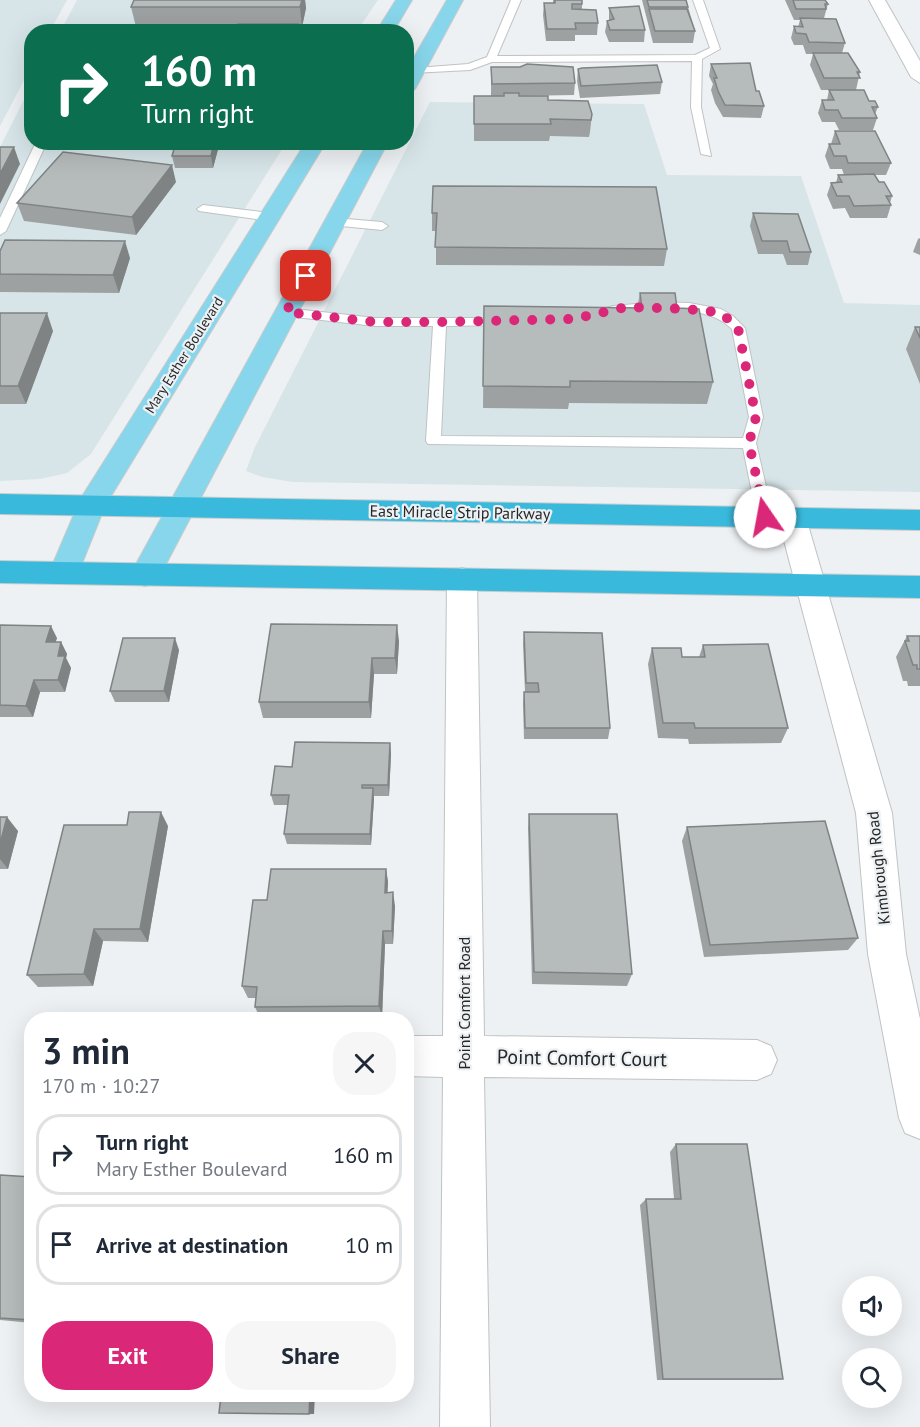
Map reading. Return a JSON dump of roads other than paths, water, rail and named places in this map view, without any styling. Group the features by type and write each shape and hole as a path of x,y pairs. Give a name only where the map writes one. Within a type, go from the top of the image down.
{"highway":[{"name":"East Miracle Strip Parkway","path":"0,504 920,520"},
{"path":"0,572 920,587"}],"main road":[{"path":"389,24 404,0"},
{"path":"414,75 455,0"},
{"name":"Mary Esther Boulevard","path":"64,573 91,505 311,150"},
{"path":"145,575 374,150"}],"street":[{"path":"877,0 920,77"},
{"name":"Kimbrough Road","path":"778,518 810,585 874,813 887,954 920,1118"},
{"name":"Point Comfort Road","path":"462,579 465,1427"},
{"name":"Point Comfort Court","path":"414,1056 757,1060"}],"lane":[{"path":"491,59 516,0"},
{"path":"416,71 470,67 491,59 697,58 715,49 698,0"},
{"path":"697,58 696,107 707,154"},
{"path":"0,231 38,150"},
{"path":"203,209 270,217"},
{"path":"335,222 382,226"},
{"path":"583,316 627,307 686,309 717,312 738,328 756,417 749,443 778,518"},
{"path":"286,312 375,322 522,321"},
{"path":"440,322 433,441 749,443"}]}
